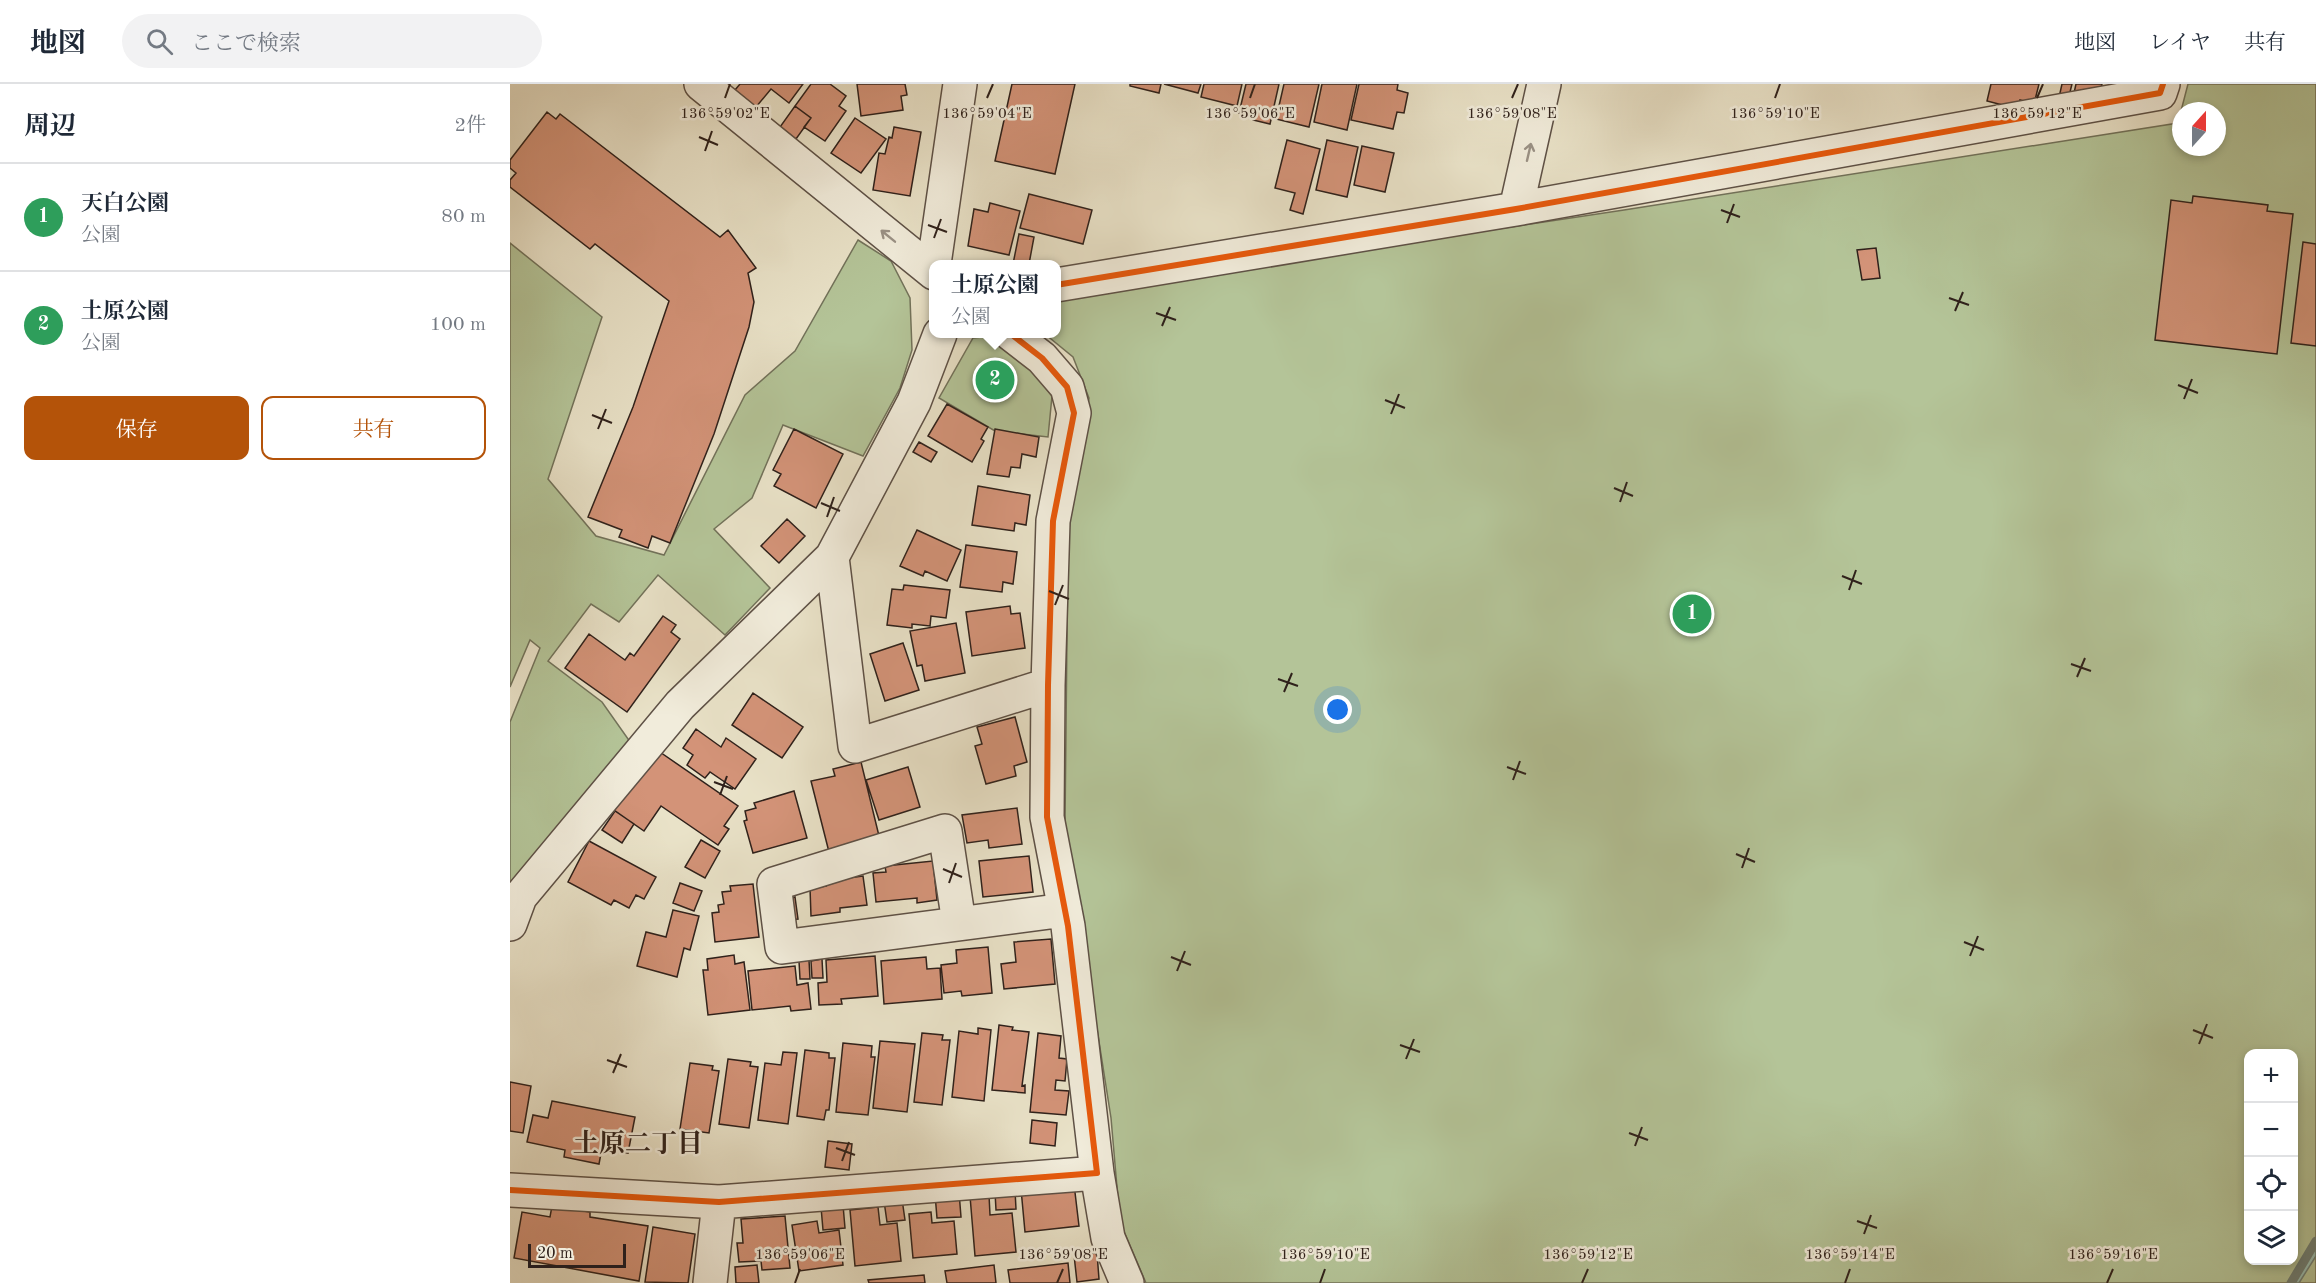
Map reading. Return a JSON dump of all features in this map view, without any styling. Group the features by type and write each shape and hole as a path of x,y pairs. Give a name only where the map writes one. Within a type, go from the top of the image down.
{"street":[{"path":"701,84 929,266"},
{"path":"934,260 960,84"},
{"path":"1516,209 1544,84"},
{"path":"1061,284 1516,209 2160,93 2163,84"},
{"path":"510,924 520,897 680,705 832,557 914,402 938,338"},
{"path":"1017,338 1042,358 1067,387 1074,413 1053,521 1047,817 1065,910 1097,1173 1108,1238 1127,1283"},
{"path":"832,557 855,746 1048,685"},
{"path":"959,923 945,831 774,884 782,947 1065,910"},
{"path":"510,1190 719,1202 1097,1173"},
{"path":"710,1283 719,1202"}],"green space":[{"path":"2188,84 2316,84 2316,1283 1146,1283 1120,1222 1111,1118 1065,825 1068,538 1076,469 1089,398 1073,357 1050,338 1061,338 1061,294 1624,210 2172,124 2172,156 2226,156 2226,102 2183,102"},
{"path":"858,240 891,261 910,298 912,350 900,388 863,456 783,425 752,498 714,529 770,588 725,635 658,575 619,622 591,604 548,661 602,702 633,746 510,894 510,722 540,648 530,640 510,687 510,243 602,317 548,479 596,536 664,555 745,395 795,351"},
{"path":"973,338 994,338 1028,365 1052,396 1048,437 995,431 939,398"}],"water":[{"path":"2316,1243 2316,1256 2299,1283 2292,1283"}],"building":[{"path":"740,84 803,84 789,103 771,89 756,107 735,90"},
{"path":"811,84 830,84 846,96 839,106 846,111 825,141 804,127 811,118 795,106"},
{"path":"857,84 905,84 907,95 901,96 903,110 861,116"},
{"path":"1012,84 1075,84 1055,174 995,161"},
{"path":"1130,84 1161,84 1159,93 1130,86"},
{"path":"1164,84 1201,84 1198,93"},
{"path":"1204,84 1242,84 1237,106 1201,97"},
{"path":"1246,84 1279,84 1270,124 1253,120 1254,116 1239,113"},
{"path":"1284,84 1319,84 1309,127 1276,119"},
{"path":"1322,84 1357,84 1347,130 1314,122"},
{"path":"1359,84 1398,84 1397,90 1408,93 1404,113 1397,112 1393,129 1351,120"},
{"path":"1991,84 2039,84 2034,104 2020,100 2018,109 1987,101"},
{"path":"2062,84 2072,84 2067,104 2058,102"},
{"path":"2076,84 2102,84 2098,99 2074,93"},
{"path":"795,106 811,118 796,139 780,127"},
{"path":"547,112 556,119 560,114 720,237 728,230 756,268 748,273 754,302 749,327 714,434 670,543 652,536 648,548 619,537 622,530 588,517 633,407 669,301 595,244 590,249 510,187 510,180 516,173 510,168 510,160"},
{"path":"855,118 886,139 861,173 831,153"},
{"path":"894,127 921,132 910,196 873,190 879,153 885,154"},
{"path":"1287,140 1320,149 1303,214 1290,210 1295,193 1275,188"},
{"path":"1327,140 1358,147 1347,197 1316,190"},
{"path":"1362,146 1394,153 1385,192 1354,185"},
{"path":"1029,194 1092,210 1083,244 1020,228"},
{"path":"2193,196 2268,205 2267,211 2293,214 2277,354 2155,340 2171,200 2192,203"},
{"path":"990,203 1020,211 1009,255 968,246 974,209 988,212"},
{"path":"1019,234 1034,237 1030,260 1014,260"},
{"path":"2303,242 2316,244 2316,346 2291,343"},
{"path":"1876,248 1880,278 1862,280 1857,250"},
{"path":"947,404 988,427 981,439 984,441 972,462 928,436"},
{"path":"794,429 843,454 816,508 774,486 781,474 773,470"},
{"path":"995,429 1039,437 1036,457 1022,454 1020,468 1011,467 1009,477 987,474"},
{"path":"919,442 937,452 931,462 913,452"},
{"path":"978,486 1030,495 1026,525 1015,523 1014,531 972,525"},
{"path":"787,519 805,536 779,563 761,546"},
{"path":"917,530 961,550 947,581 925,571 923,576 900,566"},
{"path":"966,545 1017,552 1013,584 1003,582 1002,592 960,587"},
{"path":"904,585 950,590 946,618 931,616 930,626 912,624 912,628 887,625 892,589 903,590"},
{"path":"1010,606 1011,614 1020,613 1025,648 972,656 966,612"},
{"path":"663,616 676,625 671,632 680,639 627,712 565,668 589,634 625,660 630,653 634,656"},
{"path":"956,623 965,673 925,681 922,665 917,666 910,631"},
{"path":"903,643 919,690 885,701 870,654"},
{"path":"753,693 803,727 782,758 732,725"},
{"path":"1015,717 1027,762 1014,766 1016,776 986,784 975,746 982,744 977,727"},
{"path":"696,729 721,747 726,738 756,759 735,789 710,772 705,778 687,765 693,755 683,748"},
{"path":"657,750 738,806 724,826 729,829 718,845 661,806 644,831 614,810"},
{"path":"861,762 880,840 829,852 811,781 835,776 833,769"},
{"path":"908,767 920,807 879,820 866,780"},
{"path":"794,791 807,838 753,853 744,821 747,820 745,811 756,808 754,803"},
{"path":"1017,808 1022,844 989,848 988,840 967,843 962,815"},
{"path":"615,811 634,824 622,843 602,830"},
{"path":"701,840 720,851 705,878 685,867"},
{"path":"589,841 656,877 644,899 636,895 629,908 614,900 611,905 568,882"},
{"path":"1029,856 1033,892 983,897 979,861"},
{"path":"933,861 937,900 917,903 917,898 876,902 873,873 886,872 885,866"},
{"path":"863,876 867,905 840,908 840,912 811,916 810,888 826,886 825,881"},
{"path":"680,883 702,891 694,911 673,903"},
{"path":"753,884 759,937 715,942 712,913 719,912 718,905 724,904 722,892 731,891 730,886"},
{"path":"795,897 798,919 790,920 787,899"},
{"path":"673,910 699,916 690,950 684,948 677,977 637,966 646,932 666,937"},
{"path":"1051,939 1055,984 1004,989 1001,964 1016,962 1014,942"},
{"path":"988,947 992,993 962,996 961,991 944,993 941,965 957,963 956,950"},
{"path":"734,955 735,964 744,962 750,1010 708,1015 703,970 708,970 707,959"},
{"path":"875,956 878,996 841,999 842,1004 819,1005 818,983 827,982 826,960"},
{"path":"926,957 927,969 940,968 942,999 884,1004 881,961"},
{"path":"822,959 823,978 812,978 811,961"},
{"path":"809,960 810,979 800,979 799,961"},
{"path":"795,966 797,985 808,983 811,1009 791,1011 790,1006 752,1010 748,971"},
{"path":"999,1025 1013,1027 1012,1030 1029,1032 1022,1086 1025,1085 1025,1093 992,1090"},
{"path":"978,1028 991,1030 984,1101 952,1097 959,1031 978,1034"},
{"path":"922,1033 943,1035 942,1040 950,1040 942,1105 914,1102"},
{"path":"1038,1033 1061,1036 1059,1058 1067,1059 1065,1081 1056,1080 1055,1090 1069,1091 1066,1115 1030,1112"},
{"path":"880,1041 915,1044 907,1112 873,1108"},
{"path":"843,1043 872,1046 871,1057 875,1057 868,1115 836,1112"},
{"path":"805,1050 829,1053 829,1058 835,1058 829,1110 826,1110 824,1120 797,1116"},
{"path":"783,1052 797,1053 788,1124 758,1120 765,1063 781,1065"},
{"path":"728,1059 751,1062 750,1066 758,1067 749,1128 719,1124"},
{"path":"690,1063 713,1066 712,1070 719,1071 709,1133 680,1129"},
{"path":"510,1082 531,1086 523,1133 510,1131"},
{"path":"552,1101 635,1117 628,1153 602,1148 599,1164 564,1157 565,1150 527,1142 533,1115 548,1118"},
{"path":"1032,1120 1057,1123 1055,1146 1030,1143"},
{"path":"828,1141 852,1144 849,1170 825,1167"},
{"path":"1074,1184 1079,1226 1025,1232 1021,1189"},
{"path":"1015,1190 1016,1209 996,1210 995,1192"},
{"path":"959,1192 961,1217 937,1218 935,1194"},
{"path":"989,1195 990,1215 1012,1213 1016,1252 975,1256 970,1196"},
{"path":"902,1199 905,1220 887,1222 884,1201"},
{"path":"843,1205 845,1228 823,1230 821,1207"},
{"path":"552,1206 590,1212 590,1217 648,1226 639,1281 514,1258 522,1212 550,1217"},
{"path":"878,1207 880,1225 897,1223 901,1261 855,1266 850,1210"},
{"path":"931,1212 932,1223 954,1221 957,1254 913,1258 909,1214"},
{"path":"785,1216 790,1268 762,1270 761,1261 739,1262 737,1243 743,1243 741,1219"},
{"path":"817,1221 819,1233 839,1230 843,1265 799,1271 792,1225"},
{"path":"653,1227 695,1234 688,1283 645,1282"},
{"path":"1097,1253 1099,1279 1077,1282 1074,1255"},
{"path":"1068,1263 1070,1283 1010,1283 1008,1270"},
{"path":"757,1265 759,1283 736,1283 735,1267"},
{"path":"994,1265 996,1283 947,1283 945,1271"},
{"path":"924,1275 925,1283 869,1283 868,1280"}],"waterway":[{"path":"2291,1283 2316,1241"}],"cycle path":[{"path":"1061,284 1516,209 2160,93 2163,84"},
{"path":"510,1190 719,1202 1097,1173 1068,926 1047,817 1053,521 1074,413 1067,387 1042,358 1016,338"}],"place":[{"name":"土原公園","path":"995,380"},
{"name":"天白公園","path":"1692,614"}],"district":[{"name":"土原二丁目","path":"638,1145"}]}
